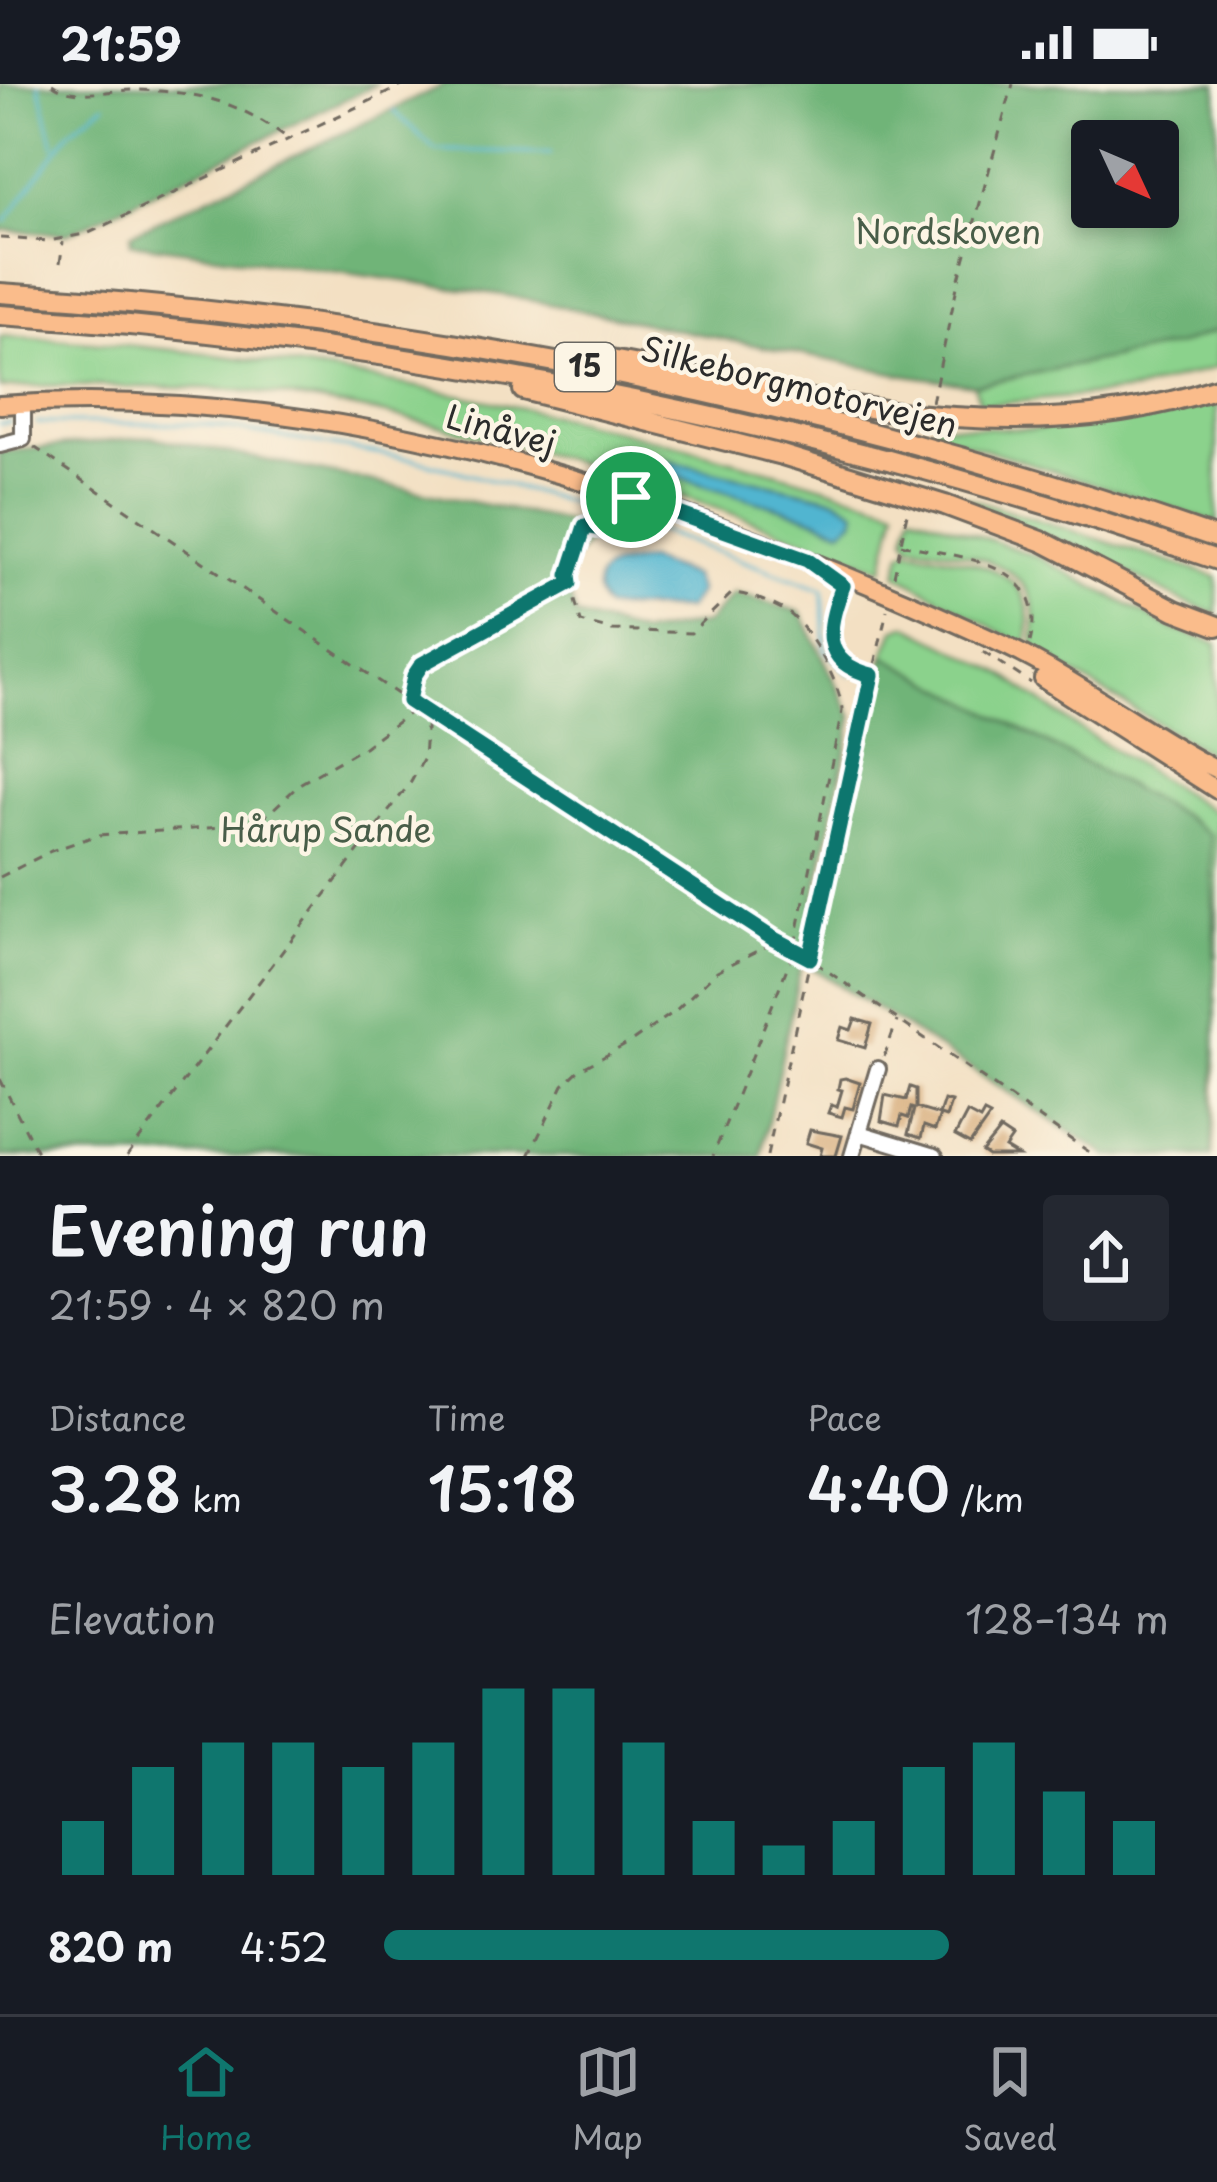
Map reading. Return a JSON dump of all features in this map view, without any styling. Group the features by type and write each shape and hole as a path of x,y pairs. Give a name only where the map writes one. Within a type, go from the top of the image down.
{"highway":[{"name":"Silkeborgmotorvejen","path":"0,293 316,323 497,351 739,400 977,462 1217,538"},
{"name":"Silkeborgmotorvejen","path":"0,315 355,351 554,384 733,421 950,476 1217,560"},
{"path":"316,323 570,352 939,419 1050,421 1144,407 1217,388"},
{"path":"355,351 729,441 924,499 1044,542 1175,610 1217,626"}],"main road":[{"name":"Linåvej","path":"0,405 161,404 339,424 432,442 615,491 807,560 1052,671 1217,770"},
{"name":"Linåvej","path":"965,635 1217,785"}],"street":[{"path":"0,445 23,440 23,403"},
{"path":"585,526 603,529 615,491"},
{"path":"852,1156 878,1069"},
{"path":"859,1133 934,1156"}],"path":[{"path":"52,84 75,93 138,90 226,101 252,112 289,140"},
{"path":"0,238 63,240 108,224 406,84"},
{"path":"932,404 964,259 1012,84"},
{"path":"60,263 63,240"},
{"path":"23,440 427,714 810,958 1095,1156"},
{"path":"894,576 909,508"},
{"path":"585,526 569,575 580,622 612,630 691,633 728,595 739,592 797,621 838,686 842,711 794,950 713,1156"},
{"path":"901,544 990,565 1013,577 1032,611 1028,650"},
{"path":"409,701 422,664 570,583"},
{"path":"843,586 830,622 831,643 847,664 872,675"},
{"path":"767,1156 886,610"},
{"path":"965,635 1034,685"},
{"path":"0,877 51,851 98,836 239,826 268,814 301,783 364,747 416,706"},
{"path":"127,1156 411,782 424,758 427,714"},
{"path":"530,1156 563,1085 579,1070 631,1042 674,1012 717,971 766,946 772,938"},
{"path":"878,1069 898,1019"},
{"path":"0,1079 39,1156"}],"green space":[{"path":"0,84 377,84 67,234 0,230"},
{"name":"Nordskoven","path":"446,84 1217,84 1217,330 1178,345 974,385 504,295 131,243 131,234"},
{"path":"1217,330 1217,367 1136,391 981,405 974,385 1178,345"},
{"path":"0,336 228,357 454,394 677,445 897,508 883,569 570,460 409,419 232,390 0,388"},
{"path":"1217,395 1217,523 931,432 935,424 1031,430 1153,413"},
{"name":"Hårup Sande","path":"152,437 600,528 562,573 576,616 642,634 706,623 734,593 801,612 853,718 761,1156 0,1156 0,452"},
{"path":"928,485 1217,577 1217,614 1082,549 925,491"},
{"path":"912,512 1038,557 1173,629 1217,643 1217,758 1034,651 1034,610 1025,587 999,565 910,544 906,537"},
{"path":"909,549 974,563 1011,581 1023,595 1029,615 1027,641 1020,643 897,574 902,553"},
{"path":"907,625 1003,674 1072,724 1217,814 1217,958 1209,834 884,656 895,630"},
{"path":"884,656 1210,835 1215,996 1212,1156 1108,1156 811,967"}],"water":[{"path":"664,460 837,499 856,511 854,520 842,530 660,472 658,465"},
{"path":"648,560 693,576 699,592 687,609 605,608 598,595 599,576 614,566"}],"building":[{"path":"855,1019 872,1024 865,1048 838,1040 842,1027 851,1030"},
{"path":"840,1079 860,1083 853,1109 845,1107 842,1117 828,1113 831,1105 837,1107"},
{"path":"910,1087 916,1089 916,1108 939,1115 944,1100 951,1102 946,1117 940,1115 935,1130 924,1126 921,1138 908,1134 914,1109 908,1118 902,1116 899,1126 881,1121 885,1095 906,1100"},
{"path":"967,1113 980,1120 984,1113 990,1116 970,1144 955,1136"},
{"path":"810,1130 842,1136 836,1156 820,1156 822,1148 806,1143"},
{"path":"1000,1130 1012,1138 1005,1148 1018,1156 982,1152"}],"waterway":[{"path":"39,84 54,146"},
{"path":"6,221 70,131 105,104"},
{"path":"394,111 435,150 551,153"},
{"path":"0,424 10,422"},
{"path":"37,423 202,424 413,459 595,509"},
{"path":"623,518 823,590 825,649 850,675"}],"route":[{"path":"615,491 631,497 807,560 843,586 830,622 831,643 847,664 872,675 810,958 772,938 409,701 422,664 570,583 585,526 603,529 615,491"}]}
